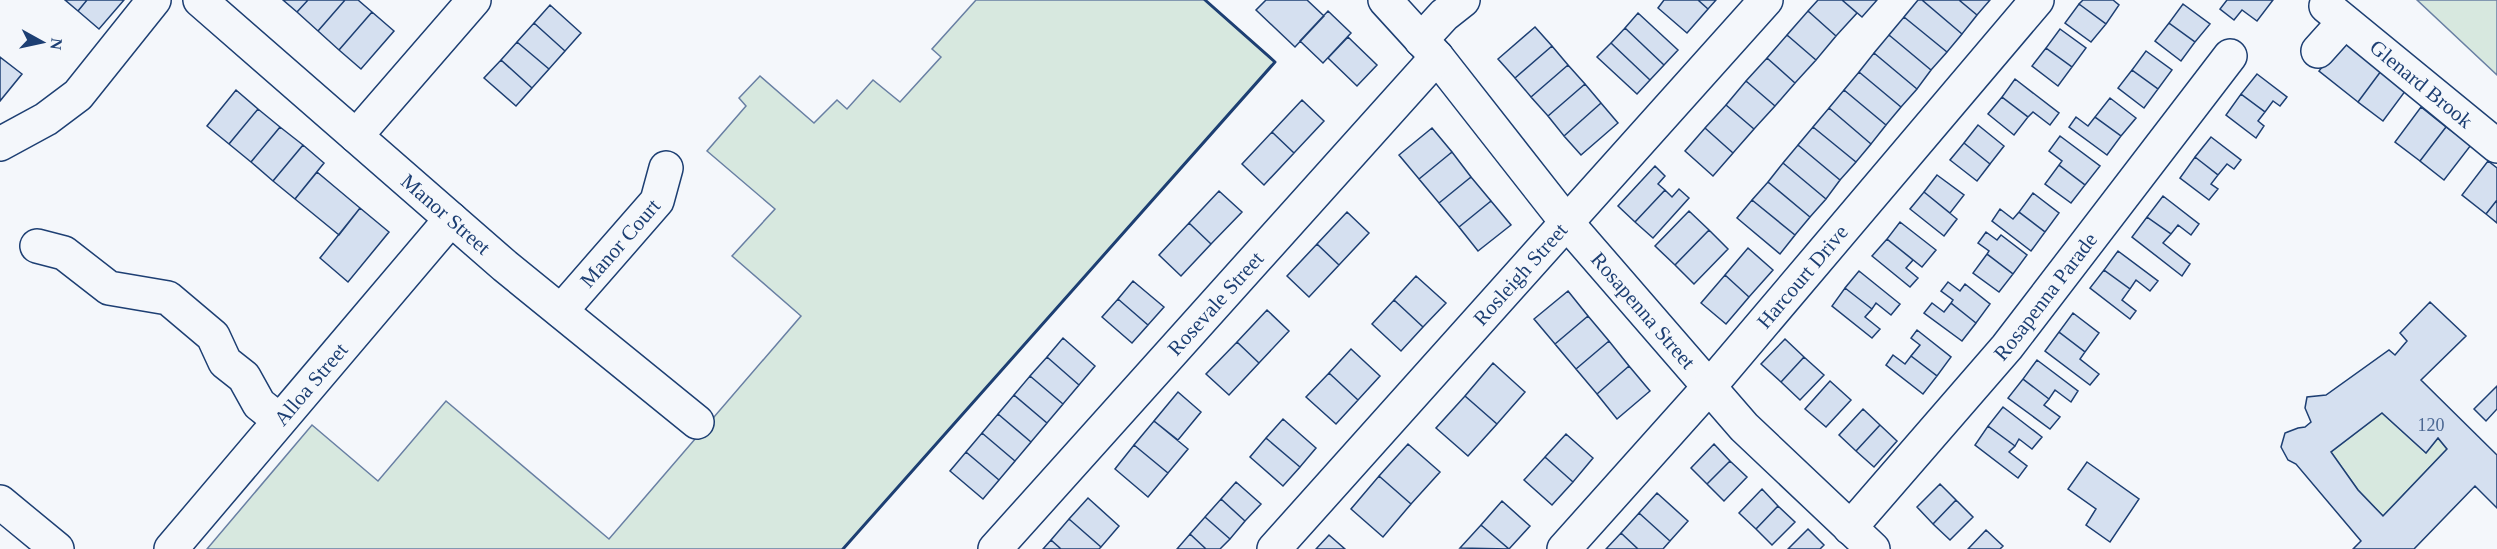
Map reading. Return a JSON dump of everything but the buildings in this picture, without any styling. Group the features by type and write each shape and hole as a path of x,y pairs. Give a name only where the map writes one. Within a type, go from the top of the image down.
{"street":[{"path":"0,144 46,119 78,95 154,0"},
{"name":"Manor Street","path":"200,0 451,219 697,422"},
{"name":"Rosapenna Street","path":"1385,0 1429,49 1568,224 1744,427 1861,538"},
{"name":"Rosevale Street","path":"995,549 1429,49 1444,15 1463,0"},
{"name":"Rosleigh Street","path":"1274,549 1568,224 1766,0"},
{"path":"356,136 470,2"},
{"name":"Harcourt Drive","path":"1564,549 1709,387 2030,2"},
{"name":"Glenard Brook","path":"2318,51 2335,14 2497,146"},
{"name":"Rosapenna Parade","path":"1861,538 2230,56"},
{"name":"Manor Court","path":"561,311 657,201 666,168"},
{"name":"Alloa Street","path":"171,549 451,219"},
{"path":"37,246 64,253 109,288 168,298 213,336 225,362 244,377 260,405 279,420"},
{"path":"4,505 57,549"}],"shaded area":[{"path":"976,0 1205,0 1275,62 843,549 207,549 312,425 378,481 446,401 609,539 801,316 732,256 775,209 707,151 746,106 739,98 760,76 814,123 837,100 847,109 873,80 900,102 941,57 932,49"},
{"path":"2417,0 2497,0 2497,75"},
{"path":"2382,413 2426,453 2438,438 2447,449 2383,516 2358,490 2331,452"}],"wall":[{"path":"843,549 1275,62 1205,0"}]}
